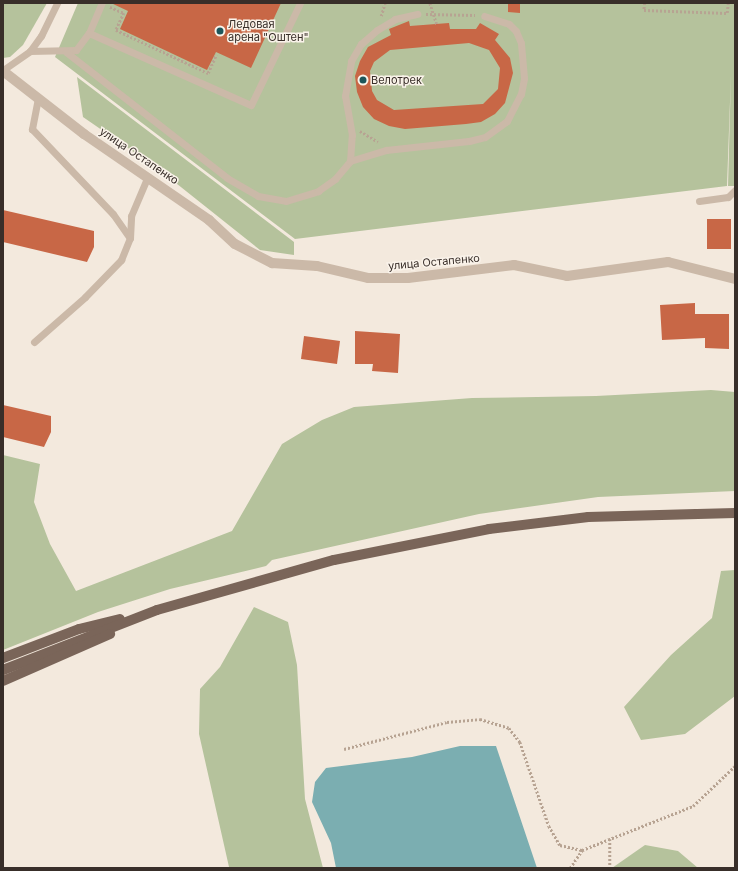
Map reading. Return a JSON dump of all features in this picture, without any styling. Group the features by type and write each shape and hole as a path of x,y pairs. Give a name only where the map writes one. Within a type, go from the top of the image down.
{"main road":[{"path":"3,658 79,629 157,610 334,560 489,529 588,517 735,513"},
{"path":"3,670 157,610"},
{"path":"3,681 84,648 157,610"}],"street":[{"name":"улица Остапенко","path":"3,70 84,134 148,176 209,220 235,244 272,263 317,266 368,278 408,278 514,265 567,276 668,262 735,279"}],"lane":[{"path":"3,70 30,51 42,36 57,3"},
{"path":"30,51 66,52 76,50 89,33 102,3"},
{"path":"89,33 251,105 300,3"},
{"path":"350,161 350,119 345,84 351,61 359,49 386,23 417,14"},
{"path":"66,52 228,178 258,196 286,202 303,198 335,179 350,161 368,154 485,137 507,121 515,110 524,78 521,43 516,31 509,24 484,16"},
{"path":"38,98 32,129 113,214 130,238"},
{"path":"34,342 121,260 130,238 131,216 148,176"},
{"path":"699,201 728,197 735,190"}],"path":[{"path":"430,3 437,24"},
{"path":"644,3 644,10 727,14 728,3"},
{"path":"110,7 124,13 116,30 208,73"},
{"path":"417,14 484,16"},
{"path":"203,84 216,56"},
{"path":"350,119 369,138 399,149"},
{"path":"344,749 447,722 480,719 509,728 520,742 534,776 549,826 560,845 582,850 692,806 735,766"},
{"path":"610,839 610,868"},
{"path":"570,868 582,850"}],"green space":[{"path":"3,3 47,3 23,45 10,57 3,58"},
{"path":"78,3 735,3 735,186 728,186 731,74 727,186 295,239 55,57"},
{"path":"77,77 294,242 294,255 260,250 157,168 83,117"},
{"path":"711,390 735,392 735,491 598,497 479,514 272,560 266,566 170,589 98,612 3,650 3,455 40,464 34,502 50,544 76,591 232,531 282,444 322,420 354,407 472,398 596,396"},
{"path":"735,570 735,696 685,734 641,740 624,707 671,655 712,618 721,571"},
{"path":"254,607 288,622 297,665 305,799 323,868 222,868 229,867 199,734 200,689 220,667"},
{"path":"645,845 678,851 698,868 612,868"}],"water":[{"path":"460,746 496,746 537,868 336,868 331,843 312,802 315,782 326,768 412,757"}],"building":[{"name":"Ледовая арена \"Оштен\"","path":"111,3 281,3 251,68 216,52 207,70 120,29 128,11"},
{"path":"508,3 520,3 520,13 508,12"},
{"name":"Велотрек","path":"409,21 410,26 449,23 450,29 476,29 480,23 499,34 495,40 510,58 513,73 505,103 495,114 481,122 466,124 405,129 389,126 374,119 363,107 357,92 355,76 360,61 368,47 391,35 389,29","holes":["469,43 489,50 500,68 498,89 483,104 394,110 377,100 372,91 370,71 374,62 390,50"]},
{"path":"3,210 94,231 94,247 87,262 3,242"},
{"path":"707,219 731,219 731,249 707,249"},
{"path":"695,303 695,314 729,314 729,349 705,348 705,338 662,340 660,305"},
{"path":"355,331 400,334 398,373 372,371 373,364 355,364"},
{"path":"304,336 340,341 337,364 301,359"},
{"path":"3,405 51,416 51,432 44,447 3,437"}],"place":[{"name":"Ледовая арена \"Оштен\"","path":"220,31"},
{"name":"Велотрек","path":"363,80"}]}
